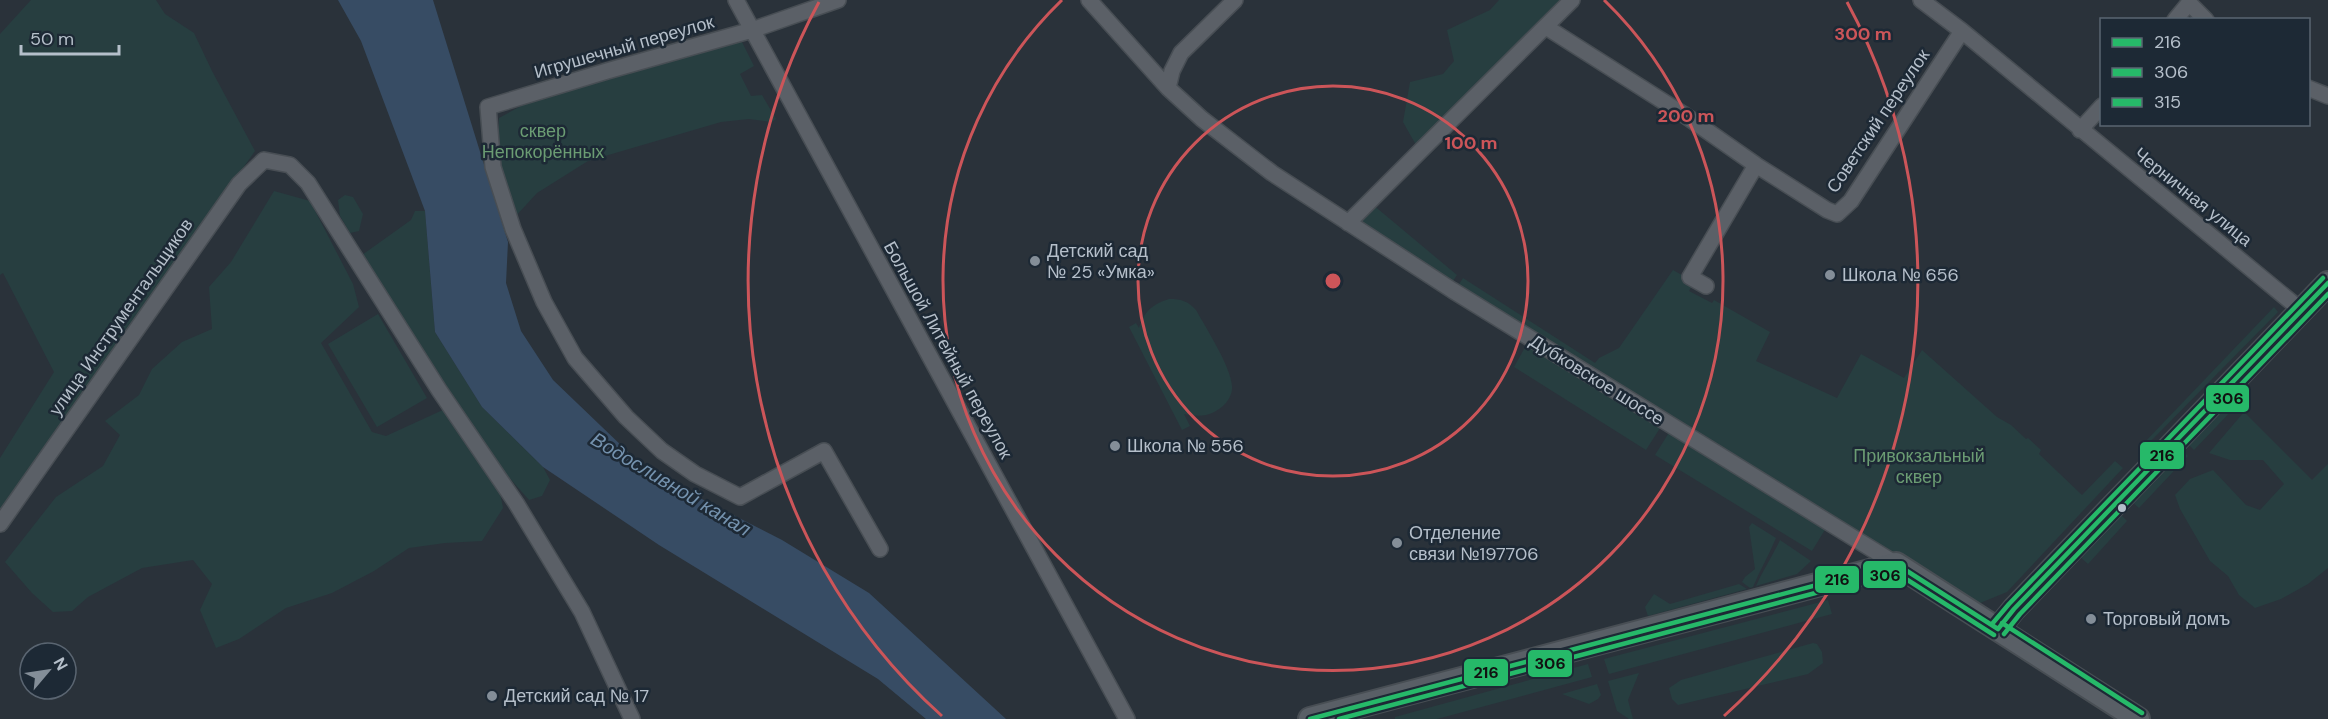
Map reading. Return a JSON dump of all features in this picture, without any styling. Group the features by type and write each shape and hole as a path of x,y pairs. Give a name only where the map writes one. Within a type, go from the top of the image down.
{"main road":[{"path":"1998,629 2014,609 2328,283"},
{"path":"1310,719 1904,570"},
{"path":"1371,719 1904,570"},
{"name":"Дубковское шоссе","path":"1904,570 2138,719"}],"street":[{"name":"Большой Литейный переулок","path":"736,0 1127,719"},
{"name":"Игрушечный переулок","path":"838,0 752,30 488,107 493,166 513,229 544,302 575,358 599,388 662,451 695,474 740,497 824,451 880,549"},
{"name":"Дубковское шоссе","path":"1089,0 1168,88 1238,148 1452,290 1904,570"},
{"path":"1168,88 1172,71 1181,53 1235,0"},
{"path":"1348,223 1572,0"},
{"name":"Черничная улица","path":"1921,0 1962,31 2301,310"},
{"path":"2177,18 2190,1 2204,18"},
{"name":"Советский переулок","path":"1546,27 1683,114 1756,165 1837,214 1851,201 1962,31"},
{"path":"2310,89 2328,96"},
{"path":"2080,130 2100,108"},
{"name":"улица Инструментальщиков","path":"0,524 239,184 264,160 290,165 308,183 439,390 516,503 582,612 632,719"},
{"path":"1706,286 1690,277 1756,165"}],"green space":[{"path":"31,0 156,0 165,14 194,33 255,151 0,513 0,458 54,372 3,273 0,275 0,34"},
{"path":"1499,0 1562,0 1416,145 1403,122 1410,82 1443,74 1454,61 1447,30 1490,10"},
{"name":"сквер Непокорённых","path":"731,41 742,42 754,66 740,74 751,96 762,95 776,119 772,122 749,119 721,122 588,161 537,193 514,218 498,162 499,118 521,106 625,71"},
{"path":"274,191 310,201 353,284 359,307 321,343 372,432 386,436 445,409 498,483 503,508 482,541 409,548 374,571 332,593 286,608 239,639 216,648 200,610 212,584 193,560 142,568 88,597 72,611 53,612 32,593 5,562 56,497 103,466 120,435 105,421 139,395 152,369 182,342 212,329 209,287 231,262"},
{"path":"345,195 353,197 363,214 359,231 350,233 340,216 338,200"},
{"path":"1372,204 1457,275 1451,284 1354,223"},
{"path":"415,211 425,211 435,332 482,407 543,467 550,480 542,496 529,500 485,450 362,255 411,220"},
{"name":"Привокзальный сквер","path":"1673,270 1694,282 1689,291 1712,303 1714,300 1770,332 1756,361 1837,398 1861,354 1904,378 1922,350 1997,417 2011,425 2026,439 2028,438 2041,450 2039,454 2082,495 2115,461 2123,468 2007,592 1980,603 1966,598 1648,403 1456,289 1463,278 1595,363 1599,358 1619,348"},
{"path":"1169,299 1184,301 1196,310 1223,358 1232,386 1227,402 1214,412 1200,416 1184,414 1190,426 1182,430 1129,327 1136,323 1139,328 1150,309"},
{"path":"2274,307 2278,312 2145,447 2142,445"},
{"path":"378,314 427,398 377,427 328,344"},
{"path":"1528,342 1662,425 1646,450 1514,367"},
{"path":"2232,396 2239,403 2194,450 2187,443"},
{"path":"2244,412 2312,480 2328,464 2328,568 2308,584 2281,599 2255,608 2239,595 2228,576 2210,561 2180,509 2175,495 2190,479 2213,470 2246,505 2260,510 2284,484 2263,460 2230,460 2209,453"},
{"path":"1670,431 1826,528 1812,551 1655,455"},
{"path":"2181,449 2188,456 2139,508 2131,501"},
{"path":"2119,513 2127,521 2088,564 2079,556"},
{"path":"1752,523 1776,538 1753,587 1750,588 1742,582 1755,569 1749,527"},
{"path":"1780,540 1811,561 1797,574 1756,586 1762,574"},
{"path":"1739,584 1747,589 1648,616 1645,607 1654,594 1670,604"},
{"path":"1828,600 1832,614 1609,674 1604,659"},
{"path":"1813,643 1817,644 1822,652 1823,663 1808,674 1678,705 1672,699 1669,688 1681,680"},
{"path":"1588,664 1592,677 1437,719 1395,719 1395,717"},
{"path":"1639,673 1628,700 1633,719 1629,719 1617,711 1608,681"},
{"path":"1597,684 1601,695 1589,704 1562,694"}],"water":[{"name":"Водосливной канал","path":"338,0 433,0 508,242 506,283 521,331 553,380 649,472 782,540 869,593 1006,719 926,719 878,679 659,545 543,467 482,407 435,332 425,211 361,41"}],"transit line":[{"name":"315","path":"1992,624 2323,278"},
{"name":"216","path":"1998,629 2014,609 2328,283"},
{"name":"306","path":"2004,634 2020,614 2328,294"},
{"name":"216","path":"1310,719 1896,564 1998,629"},
{"name":"306","path":"1339,719 1895,572 1994,635"},
{"name":"315","path":"2002,623 2142,713"}],"place":[{"name":"Детский сад № 25 «Умка»","path":"1035,261"},
{"name":"Школа № 656","path":"1830,275"},
{"name":"Школа № 556","path":"1115,446"},
{"name":"Отделение связи №197706","path":"1397,543"},
{"name":"Торговый домъ","path":"2091,619"},
{"name":"Детский сад № 17","path":"492,696"}]}
